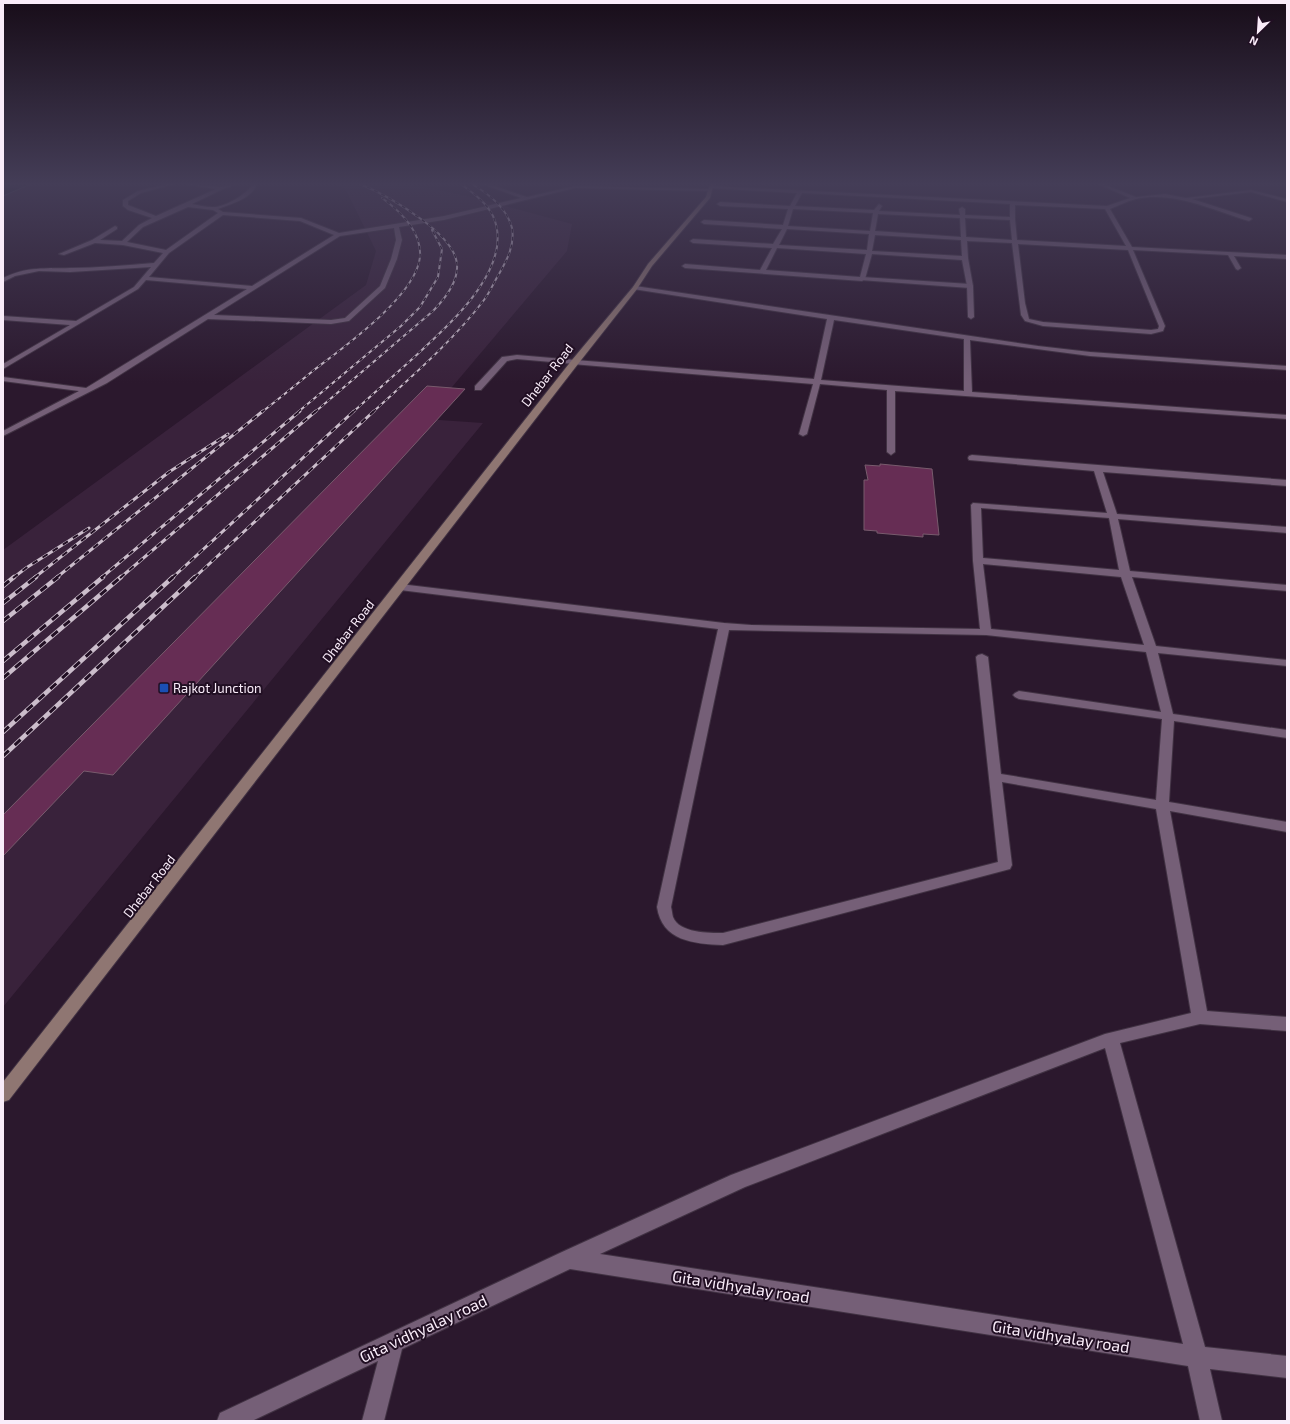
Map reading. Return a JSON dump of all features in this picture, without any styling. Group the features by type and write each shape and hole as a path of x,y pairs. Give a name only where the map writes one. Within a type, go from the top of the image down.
{"street":[{"path":"62,254 70,250"},
{"path":"3,367 136,288 167,252 159,250"},
{"path":"3,434 104,381 313,250"},
{"path":"208,317 330,322 346,320 383,287 396,250"},
{"name":"Dhebar Road","path":"3,1095 663,250"},
{"path":"762,272 773,250"},
{"path":"829,250 965,258"},
{"path":"965,250 970,286 971,317"},
{"path":"1016,250 1024,315 1027,320 1043,324 1143,331 1161,330 1162,326 1131,250"},
{"path":"1159,250 1287,257"},
{"path":"862,279 869,253"},
{"path":"1230,254 1238,268"},
{"path":"3,280 13,275 39,270 70,270 156,265"},
{"path":"685,266 970,286"},
{"path":"144,278 253,288"},
{"path":"635,288 1090,354 1287,368"},
{"path":"803,434 817,382 831,317"},
{"path":"3,318 75,323"},
{"path":"967,337 968,393"},
{"path":"478,388 506,359 518,357 892,388 1287,417"},
{"path":"3,379 87,390"},
{"path":"890,452 892,388"},
{"path":"972,458 1098,469 1287,482"},
{"path":"1098,469 1113,516 1125,573 1151,649 1168,717 1162,805 1200,1016"},
{"path":"986,632 978,561 976,505 1287,530"},
{"path":"978,561 1287,588"},
{"path":"400,587 724,626 751,628 986,632 1287,663"},
{"path":"724,626 664,907 667,922 683,934 705,939 723,939 1006,865 982,657"},
{"path":"1019,695 1287,734"},
{"path":"995,777 1287,827"},
{"path":"569,1259 738,1181 1111,1039 1200,1016 1287,1024"},
{"path":"1111,1039 1197,1357 1211,1421"},
{"name":"Gita vidhyalay road","path":"228,1421 569,1259 1197,1357 1287,1367"},
{"path":"373,1421 393,1342"}],"shaded area":[{"path":"567,250 425,419 483,423 3,1007 3,550 366,285 376,251"}],"building":[{"path":"427,386 465,389 113,775 84,771 3,856 3,815"},
{"path":"880,464 932,469 939,535 923,534 923,537 877,533 877,531 864,530 864,480 868,480 865,465 880,466"}],"railway":[{"path":"262,412 377,320 393,304 406,288 416,272 420,250"},
{"path":"298,412 401,326 420,307 438,277 442,250"},
{"path":"315,412 433,311 445,297 453,284 457,273 457,262 453,250"},
{"path":"353,412 440,333 473,297 486,277 495,257 496,250"},
{"path":"373,412 431,359 472,315 488,294 502,269 510,250"},
{"path":"56,578 263,411"},
{"path":"101,578 300,411"},
{"path":"120,578 316,411"},
{"path":"172,578 354,411"},
{"path":"194,578 374,411"},
{"path":"34,578 169,472 228,434"},
{"path":"13,578 26,568 89,528"},
{"path":"3,586 14,577"},
{"path":"3,603 36,577"},
{"path":"3,621 58,577"},
{"path":"3,661 103,577"},
{"path":"3,678 121,577"},
{"path":"3,732 173,577"},
{"path":"3,756 195,577"}],"place":[{"name":"Rajkot Junction","path":"164,688"}]}
